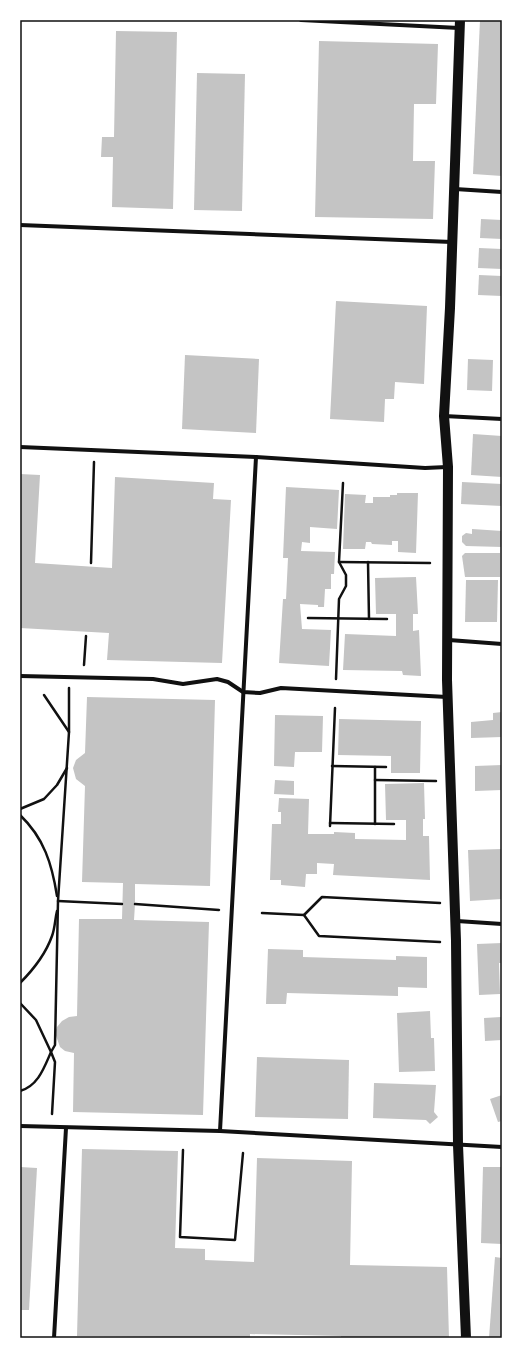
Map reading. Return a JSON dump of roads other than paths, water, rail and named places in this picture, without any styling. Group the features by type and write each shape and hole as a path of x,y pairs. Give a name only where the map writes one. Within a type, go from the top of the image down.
{"main road":[{"path":"460,24 453,242 444,416 448,467 447,697 454,920 458,1145 466,1338"}],"street":[{"path":"301,20 460,24"},
{"path":"454,189 502,192"},
{"path":"20,226 453,242"},
{"path":"444,416 502,419"},
{"path":"20,447 256,457 425,468 448,467"},
{"path":"220,1131 256,457"},
{"path":"447,640 502,644"},
{"path":"20,676 153,679 183,684 218,680 228,682 243,692 260,693 281,688 447,697"},
{"path":"454,920 502,924"},
{"path":"20,1126 220,1131 502,1147"},
{"path":"54,1338 66,1128"}]}
